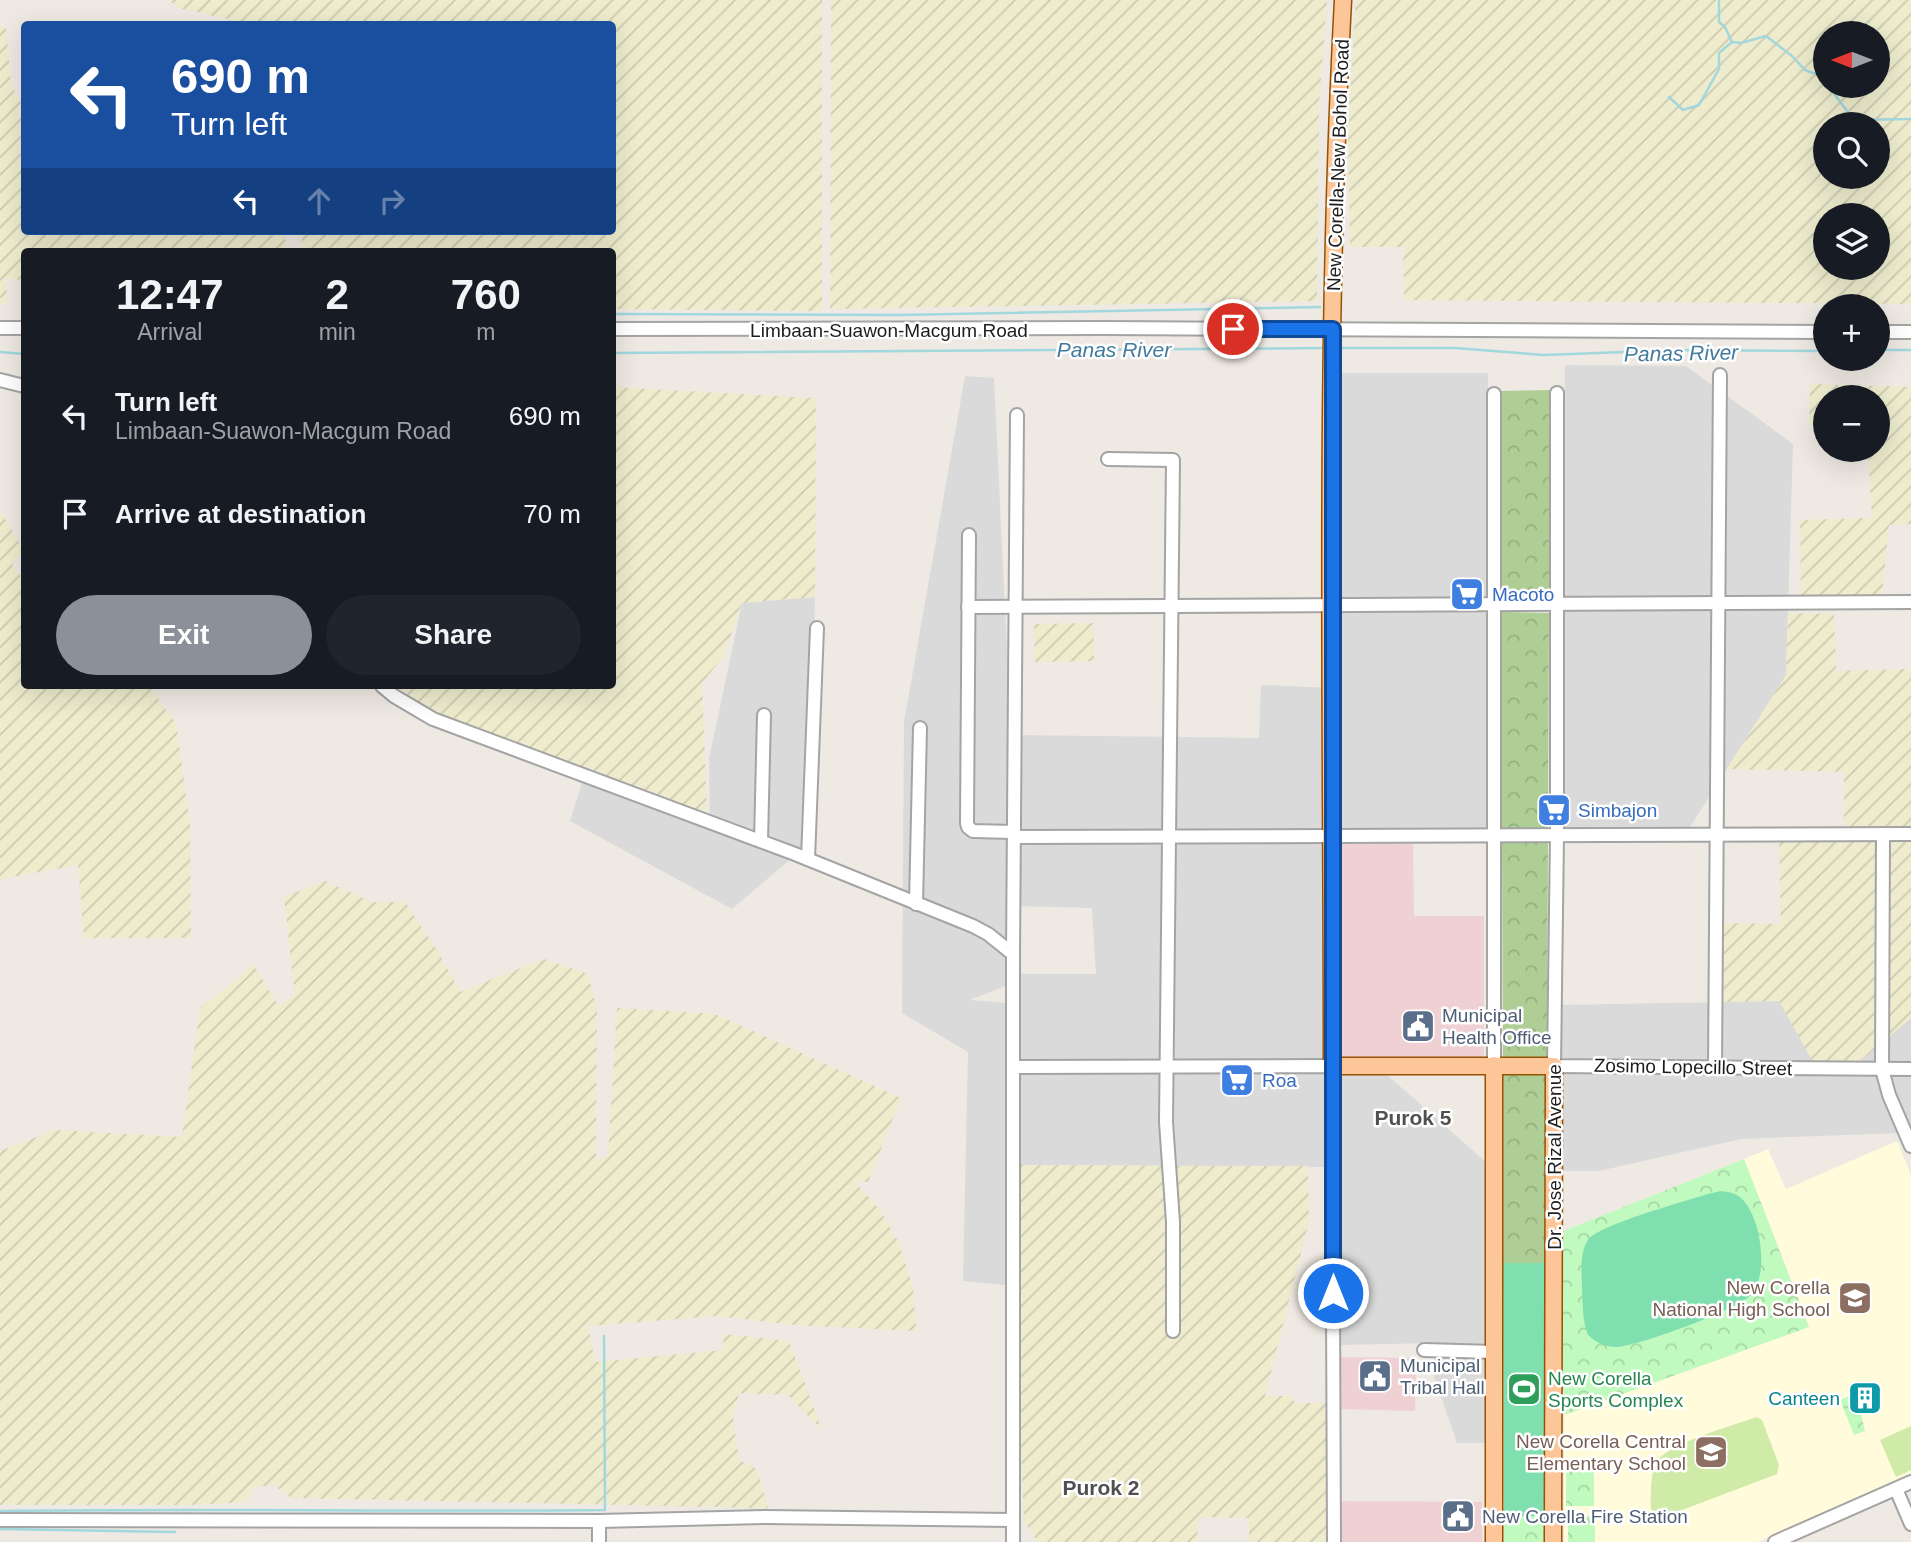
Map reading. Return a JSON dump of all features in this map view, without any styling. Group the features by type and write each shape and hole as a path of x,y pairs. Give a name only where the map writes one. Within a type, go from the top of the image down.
{"main road":[{"name":"New Corella-New Bohol Road","path":"1332,1066 1333,335 1336,159 1343,0"},
{"path":"1494,1065 1494,1542"},
{"name":"Zosimo Lopecillo Street","path":"1332,1066 1554,1066"},
{"name":"Dr. Jose Rizal Avenue","path":"1553,1542 1554,1066"}],"street":[{"path":"0,328 21,328"},
{"name":"Limbaan-Suawon-Macgum Road","path":"616,329 1333,335 1813,332"},
{"path":"1890,332 1911,332"},
{"path":"1715,1067 1720,374"},
{"path":"0,380 21,385"},
{"name":"Dr. Jose Rizal Avenue","path":"1554,1066 1557,393"},
{"path":"1494,394 1494,1065"},
{"path":"1013,1542 1014,607 1017,415"},
{"path":"1108,459 1173,460 1166,1122 1174,1269 1173,1331"},
{"path":"969,535 968,827 974,831 1014,835 1169,838 1911,834"},
{"path":"968,607 1911,603"},
{"path":"808,859 817,628"},
{"path":"386,689 433,719 808,859 973,926 1013,954"},
{"path":"761,841 764,715"},
{"path":"916,904 920,728"},
{"path":"1883,834 1881,1069 1911,1146"},
{"path":"1332,1066 1334,1542"},
{"name":"Zosimo Lopecillo Street","path":"1013,1067 1332,1066"},
{"name":"Zosimo Lopecillo Street","path":"1554,1066 1911,1069"},
{"path":"1424,1350 1494,1352"},
{"path":"1775,1542 1911,1482"},
{"path":"1896,1489 1911,1524"},
{"path":"0,1520 599,1521 765,1517 1012,1520"},
{"path":"599,1521 599,1542"}],"shaded area":[{"path":"169,0 822,0 822,311 616,309 616,248 301,248 302,235 616,235 616,21 236,21 179,8"},
{"path":"831,0 1327,0 1319,105 1317,301 830,309"},
{"path":"1356,0 1911,0 1911,304 1890,304 1890,294 1813,294 1813,303 1404,300 1403,247 1350,247 1348,128"},
{"path":"0,26 6,29 11,85 21,103 21,235 285,235 286,248 21,248 21,280 6,277 7,303 0,303"},
{"path":"1565,365 1686,366 1793,444 1786,675 1685,835 1559,836"},
{"path":"1339,373 1488,373 1487,837 1332,835 1335,1065 1377,1066 1497,1172 1498,1443 1457,1443 1434,1376 1435,1343 1338,1345 1333,1167 1014,1165 1014,1286 963,1281 968,1052 902,1013 904,722 965,376 994,378 1011,735 1259,738 1261,685 1334,688","holes":["1011,906 1092,908 1096,974 1014,974","1013,983 1014,1004 971,1000 972,999"]},
{"path":"1810,384 1844,385 1813,385 1813,426 1809,424"},
{"path":"1890,386 1911,387 1911,524 1889,525 1882,595 1801,597 1800,520 1872,518 1869,462 1890,462"},
{"path":"616,387 816,398 815,597 742,603 723,657 702,683 707,815 432,713 401,689 616,689"},
{"path":"0,511 21,545 21,554 12,565 21,577 21,689 151,689 176,724 190,825 191,938 84,938 78,865 0,879"},
{"path":"815,597 807,845 732,909 570,821 583,780 710,828 709,759 742,603"},
{"path":"1788,613 1834,614 1836,671 1911,669 1911,1018 1853,1067 1818,1071 1779,1001 1724,1002 1723,923 1781,924 1779,835 1844,833 1844,772 1727,769 1786,675"},
{"path":"1093,623 1094,661 1035,662 1034,624"},
{"path":"1338,844 1413,844 1414,916 1484,916 1484,1060 1341,1060"},
{"path":"325,881 372,902 405,902 437,950 460,992 544,959 588,974 597,1010 596,1160 608,1155 617,1008 715,1014 901,1098 868,1182 854,1181 879,1209 898,1241 913,1288 916,1331 794,1325 717,1316 588,1326 595,1362 724,1350 723,1334 789,1341 822,1430 788,1395 739,1393 733,1420 739,1460 757,1469 768,1508 291,1498 274,1485 253,1487 247,1502 190,1505 0,1505 0,1151 55,1130 182,1137 200,1008 254,965 279,1007 295,995 284,897"},
{"path":"1779,1001 1853,1067 1911,1018 1911,1149 1901,1133 1741,1139 1599,1171 1558,1171 1559,1005"},
{"path":"1897,1141 1911,1175 1911,1473 1758,1542 1564,1542 1564,1415 1809,1327 1744,1159 1768,1149 1786,1189"},
{"path":"1014,1165 1308,1166 1309,1221 1265,1396 1293,1396 1294,1403 1328,1403 1326,1542 1249,1542 1249,1518 1198,1517 1197,1542 1038,1542 1024,1521 1014,1286"},
{"path":"1341,1357 1416,1358 1415,1411 1340,1409"},
{"path":"1341,1501 1482,1502 1482,1542 1341,1542"}],"green space":[{"path":"1551,390 1549,597 1502,597 1501,391"},
{"path":"1502,612 1549,613 1548,828 1502,829"},
{"path":"1502,842 1548,842 1547,1057 1503,1057"},
{"path":"1503,1073 1547,1074 1545,1263 1503,1263"},
{"path":"1744,1159 1809,1327 1564,1415 1561,1232"},
{"path":"1721,1191 1741,1198 1748,1206 1758,1231 1760,1273 1752,1294 1744,1301 1710,1317 1628,1345 1609,1346 1588,1335 1583,1312 1582,1257 1588,1240 1608,1227"},
{"name":"New Corella Sports Complex","path":"1503,1263 1545,1263 1544,1516 1504,1516"},
{"path":"1856,1393 1865,1431 1854,1435 1840,1400"},
{"path":"1757,1417 1762,1420 1779,1465 1777,1474 1661,1518 1652,1517 1653,1473 1656,1462 1663,1455 1703,1435"},
{"path":"1911,1426 1911,1470 1896,1477 1880,1440"},
{"path":"1566,1464 1594,1464 1594,1506 1566,1506"},
{"path":"1504,1516 1544,1516 1544,1542 1504,1542"},
{"path":"1568,1516 1595,1516 1595,1542 1568,1542"}],"waterway":[{"path":"1719,0 1719,22 1725,27 1732,42"},
{"path":"1732,42 1741,43 1766,36 1805,70 1813,73"},
{"path":"1669,97 1683,110 1699,105 1719,69 1719,53 1732,42"},
{"path":"1837,98 1854,120 1911,119"},
{"path":"616,314 899,315 1320,307"},
{"name":"Panas River","path":"616,353 1327,348"},
{"name":"Panas River","path":"1337,348 1455,348 1544,355 1678,350 1813,351"},
{"name":"Panas River","path":"1890,350 1911,350"},
{"name":"Panas River","path":"0,352 21,354"},
{"path":"0,1511 605,1510 604,1336"},
{"path":"0,1529 175,1532"}],"place":[{"name":"Macoto","path":"1467,594"},
{"name":"Simbajon","path":"1554,810"},
{"name":"Municipal Health Office","path":"1418,1026"},
{"name":"Roa","path":"1237,1080"},
{"name":"New Corella National High School","path":"1855,1298"},
{"name":"Municipal Tribal Hall","path":"1375,1376"},
{"name":"New Corella Sports Complex","path":"1524,1389"},
{"name":"Canteen","path":"1865,1398"},
{"name":"New Corella Central Elementary School","path":"1711,1452"},
{"name":"New Corella Fire Station","path":"1458,1516"}],"district":[{"name":"Purok 5","path":"1413,1117"},
{"name":"Purok 2","path":"1101,1487"}],"route":[{"path":"1233,329 1333,329 1333,1293"}]}
